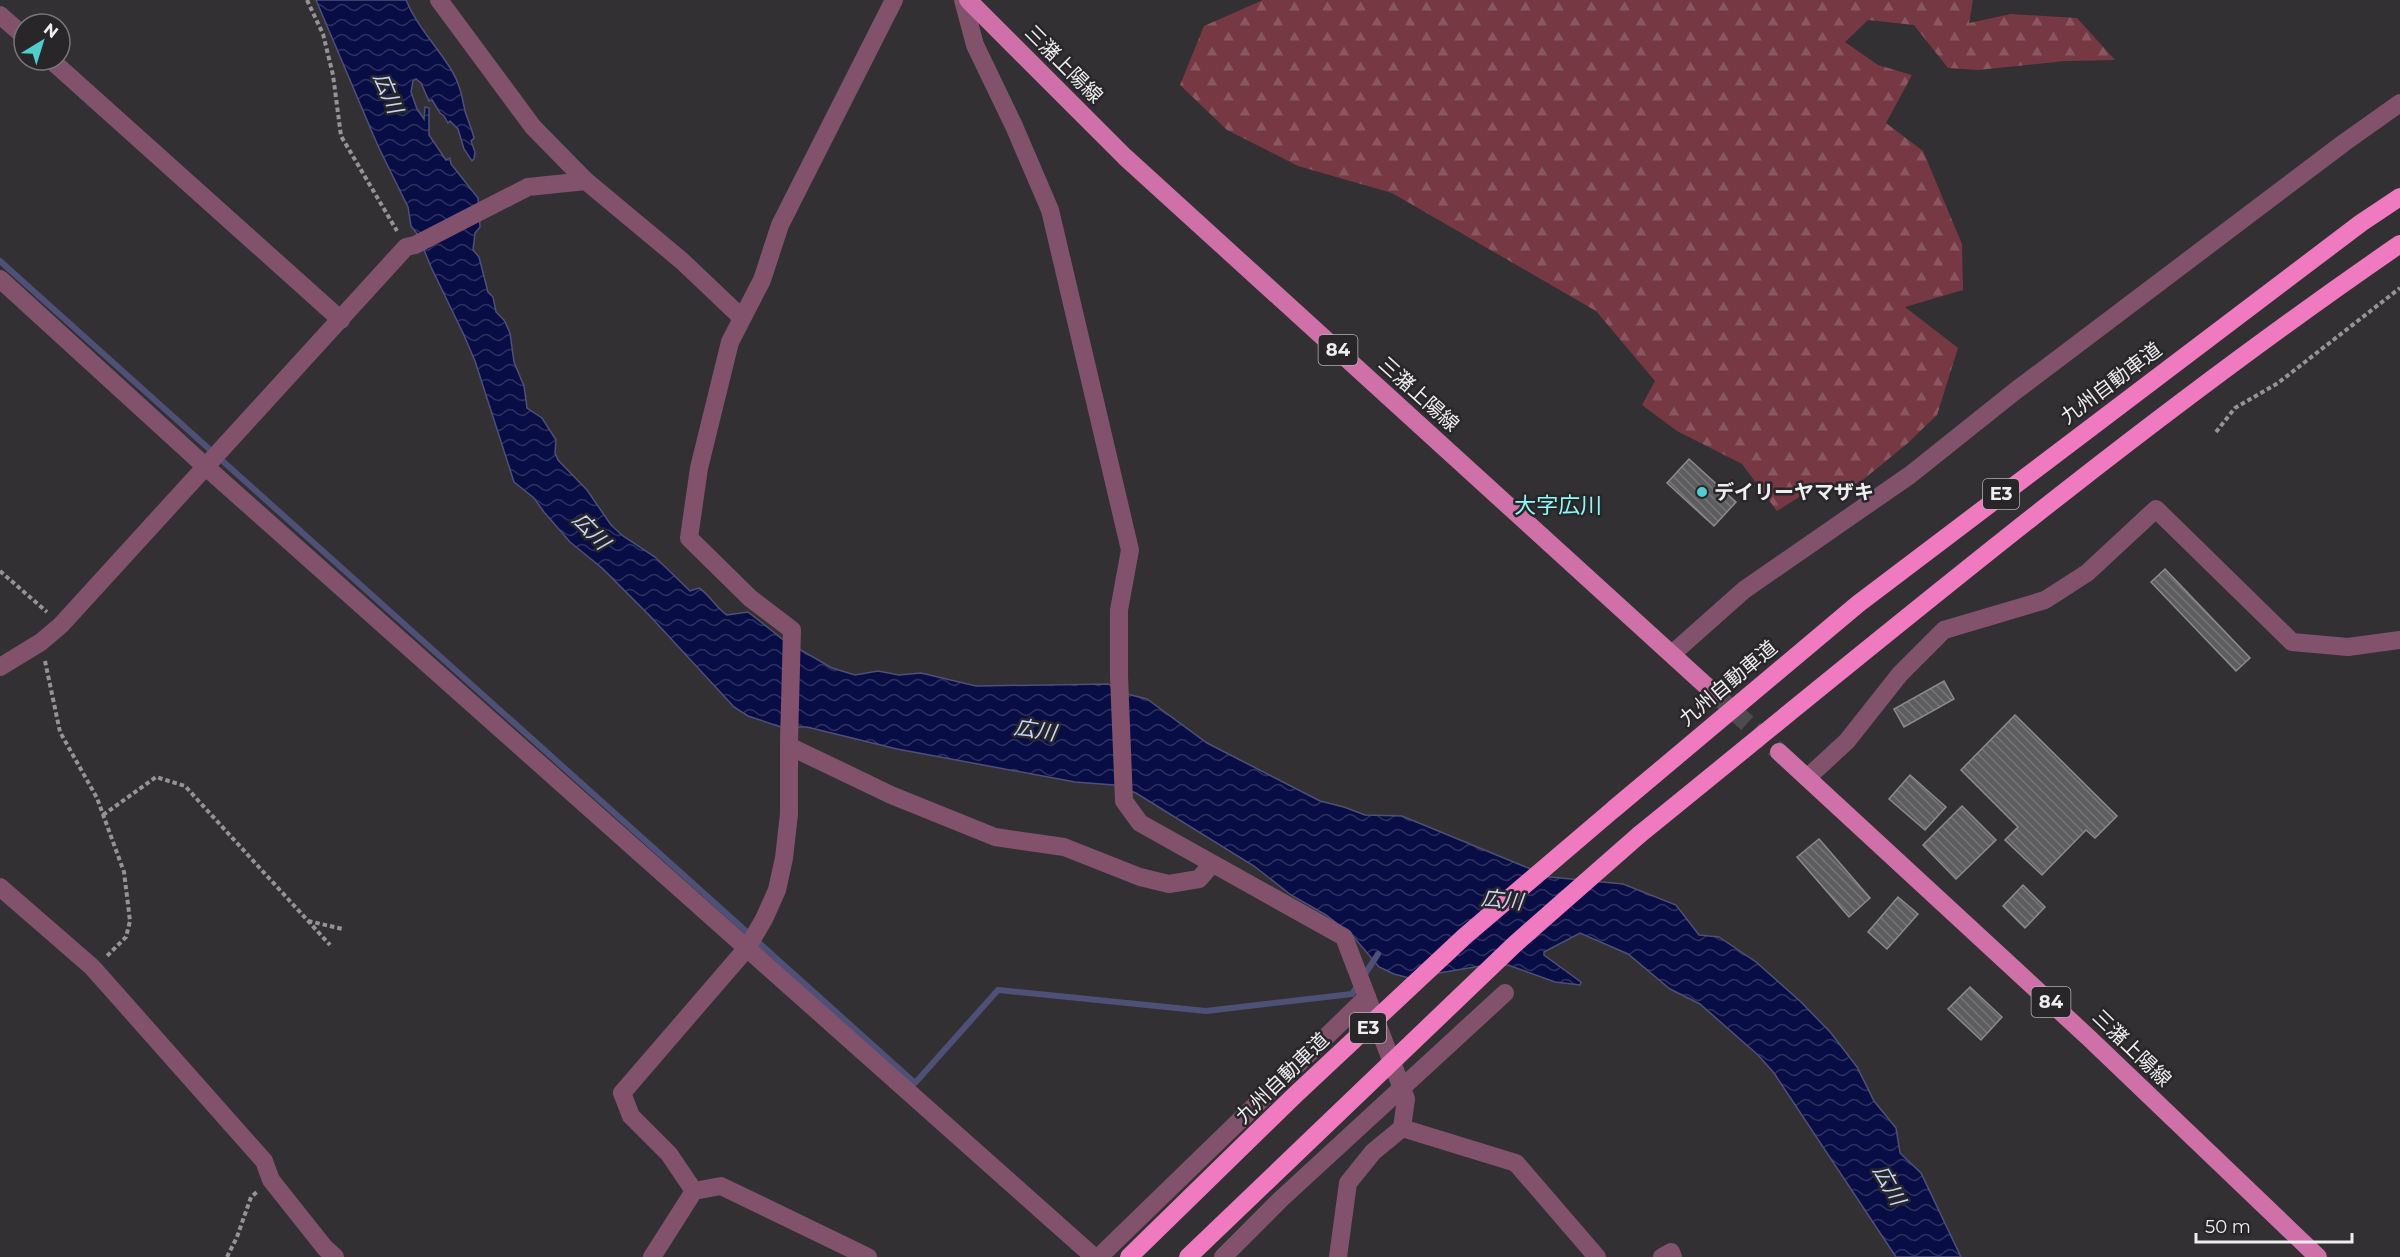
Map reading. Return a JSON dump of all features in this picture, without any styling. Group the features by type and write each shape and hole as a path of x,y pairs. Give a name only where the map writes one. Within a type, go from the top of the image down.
{"highway":[{"name":"九州自動車道","path":"1129,1257 1295,1095 1465,936 1858,604 2361,223 2400,197"},
{"name":"E3","path":"1188,1257 1515,944 1639,835 1973,563 2094,468 2290,320 2400,244"}],"main road":[{"name":"三潴上陽線","path":"968,0 1125,157 1714,693"},
{"name":"三潴上陽線","path":"1779,752 2089,1038 2318,1257"}],"street":[{"path":"439,0 533,127 586,181 682,261 741,317"},
{"path":"694,1191 669,1154 631,1116 622,1093 747,948 777,890 784,858 789,814 792,638 792,630 750,598 688,538 699,468 730,342 762,280 780,225 894,0"},
{"path":"963,0 975,45 1014,126 1050,210 1130,550 1119,610 1124,801 1140,823 1344,937 1406,1099 1402,1128 1373,1152 1348,1183 1338,1257"},
{"path":"0,15 12,26"},
{"path":"64,72 341,320"},
{"path":"1672,654 1744,590 1910,475 2014,392 2400,103"},
{"path":"0,666 41,642 61,625 411,246 528,187 586,181"},
{"path":"0,279 213,458 747,948 1094,1257"},
{"path":"1807,777 1847,741 1900,674 1944,630 2045,600 2087,573 2156,509 2292,642 2348,647 2400,640"},
{"path":"789,743 891,795 995,837 1064,847 1140,877 1169,884 1199,879 1212,864"},
{"path":"0,887 92,967 264,1161 272,1180 325,1248 335,1257"},
{"path":"1223,1257 1281,1199 1505,993"},
{"path":"1099,1257 1367,996"},
{"path":"1402,1128 1516,1163 1597,1257"},
{"path":"652,1257 694,1191 721,1186 868,1257"},
{"path":"1662,1257 1671,1252 1674,1257"}],"path":[{"path":"307,0 323,34 333,75 341,136 411,246"},
{"path":"2216,432 2235,408 2278,383 2400,288"},
{"path":"0,571 61,625"},
{"path":"41,642 60,732 97,798 124,872 130,921 126,937 111,953 92,967"},
{"path":"103,815 156,777 184,786 330,945"},
{"path":"308,921 343,928"},
{"path":"226,1257 237,1237 251,1197 272,1180"}],"green space":[{"path":"1263,0 1973,0 1969,23 2011,14 2077,18 2115,60 2065,61 1978,70 1948,68 1914,25 1868,20 1845,42 1878,65 1912,75 1886,123 1923,151 1962,244 1963,290 1905,307 1958,348 1937,415 1908,443 1859,483 1820,484 1777,511 1742,464 1677,431 1642,405 1655,381 1596,311 1392,193 1298,166 1227,130 1180,85 1204,26"}],"water":[{"name":"広川","path":"316,0 406,0 416,19 452,71 459,86 474,138 471,141 475,152 472,161 464,149 458,129 450,121 448,123 432,100 429,101 421,83 416,79 413,81 411,92 417,109 424,119 425,107 429,108 429,135 446,160 450,158 451,164 478,198 480,227 475,233 473,250 479,257 496,312 504,320 510,333 514,362 524,386 527,408 542,418 556,440 555,453 558,460 587,490 611,525 623,536 655,557 690,591 699,588 727,615 748,612 785,641 832,668 855,675 878,671 899,675 921,673 976,686 1108,684 1127,694 1147,699 1207,743 1320,801 1365,815 1402,816 1550,877 1623,884 1676,905 1699,935 1719,937 1756,962 1801,1002 1831,1033 1857,1067 1874,1101 1896,1128 1900,1153 1921,1173 1961,1257 1896,1257 1774,1073 1758,1055 1700,1004 1670,989 1628,954 1580,933 1544,952 1544,955 1581,982 1580,985 1555,982 1508,965 1487,965 1409,978 1394,974 1379,967 1352,935 1326,915 1291,895 1254,866 1136,793 1114,785 1075,782 897,749 807,727 781,727 748,716 734,707 650,616 602,568 570,542 534,498 514,482 475,361 418,235 411,226 408,207 378,146"}],"building":[{"name":"デイリーヤマザキ","path":"1689,459 1736,502 1714,526 1667,483"},
{"path":"2165,569 2250,658 2236,671 2151,582"},
{"path":"1944,681 1954,699 1904,727 1894,709"},
{"path":"2015,715 2117,816 2095,838 2086,830 2042,875 2005,840 2018,827 1961,770"},
{"path":"1910,775 1946,807 1925,830 1889,799"},
{"path":"1962,806 1996,840 1956,879 1923,845"},
{"path":"1819,839 1870,898 1849,917 1797,857"},
{"path":"2023,885 2045,907 2025,928 2003,906"},
{"path":"1898,897 1918,914 1887,949 1868,932"},
{"path":"1970,987 2002,1017 1981,1040 1948,1009"}],"waterway":[{"path":"0,261 915,1083 998,990 1206,1011 1352,994 1378,954"}],"tunnel":[{"path":"1714,693 1779,752"}],"place":[{"name":"デイリーヤマザキ","path":"1702,492"}],"district":[{"name":"大字広川","path":"1558,505"}]}
